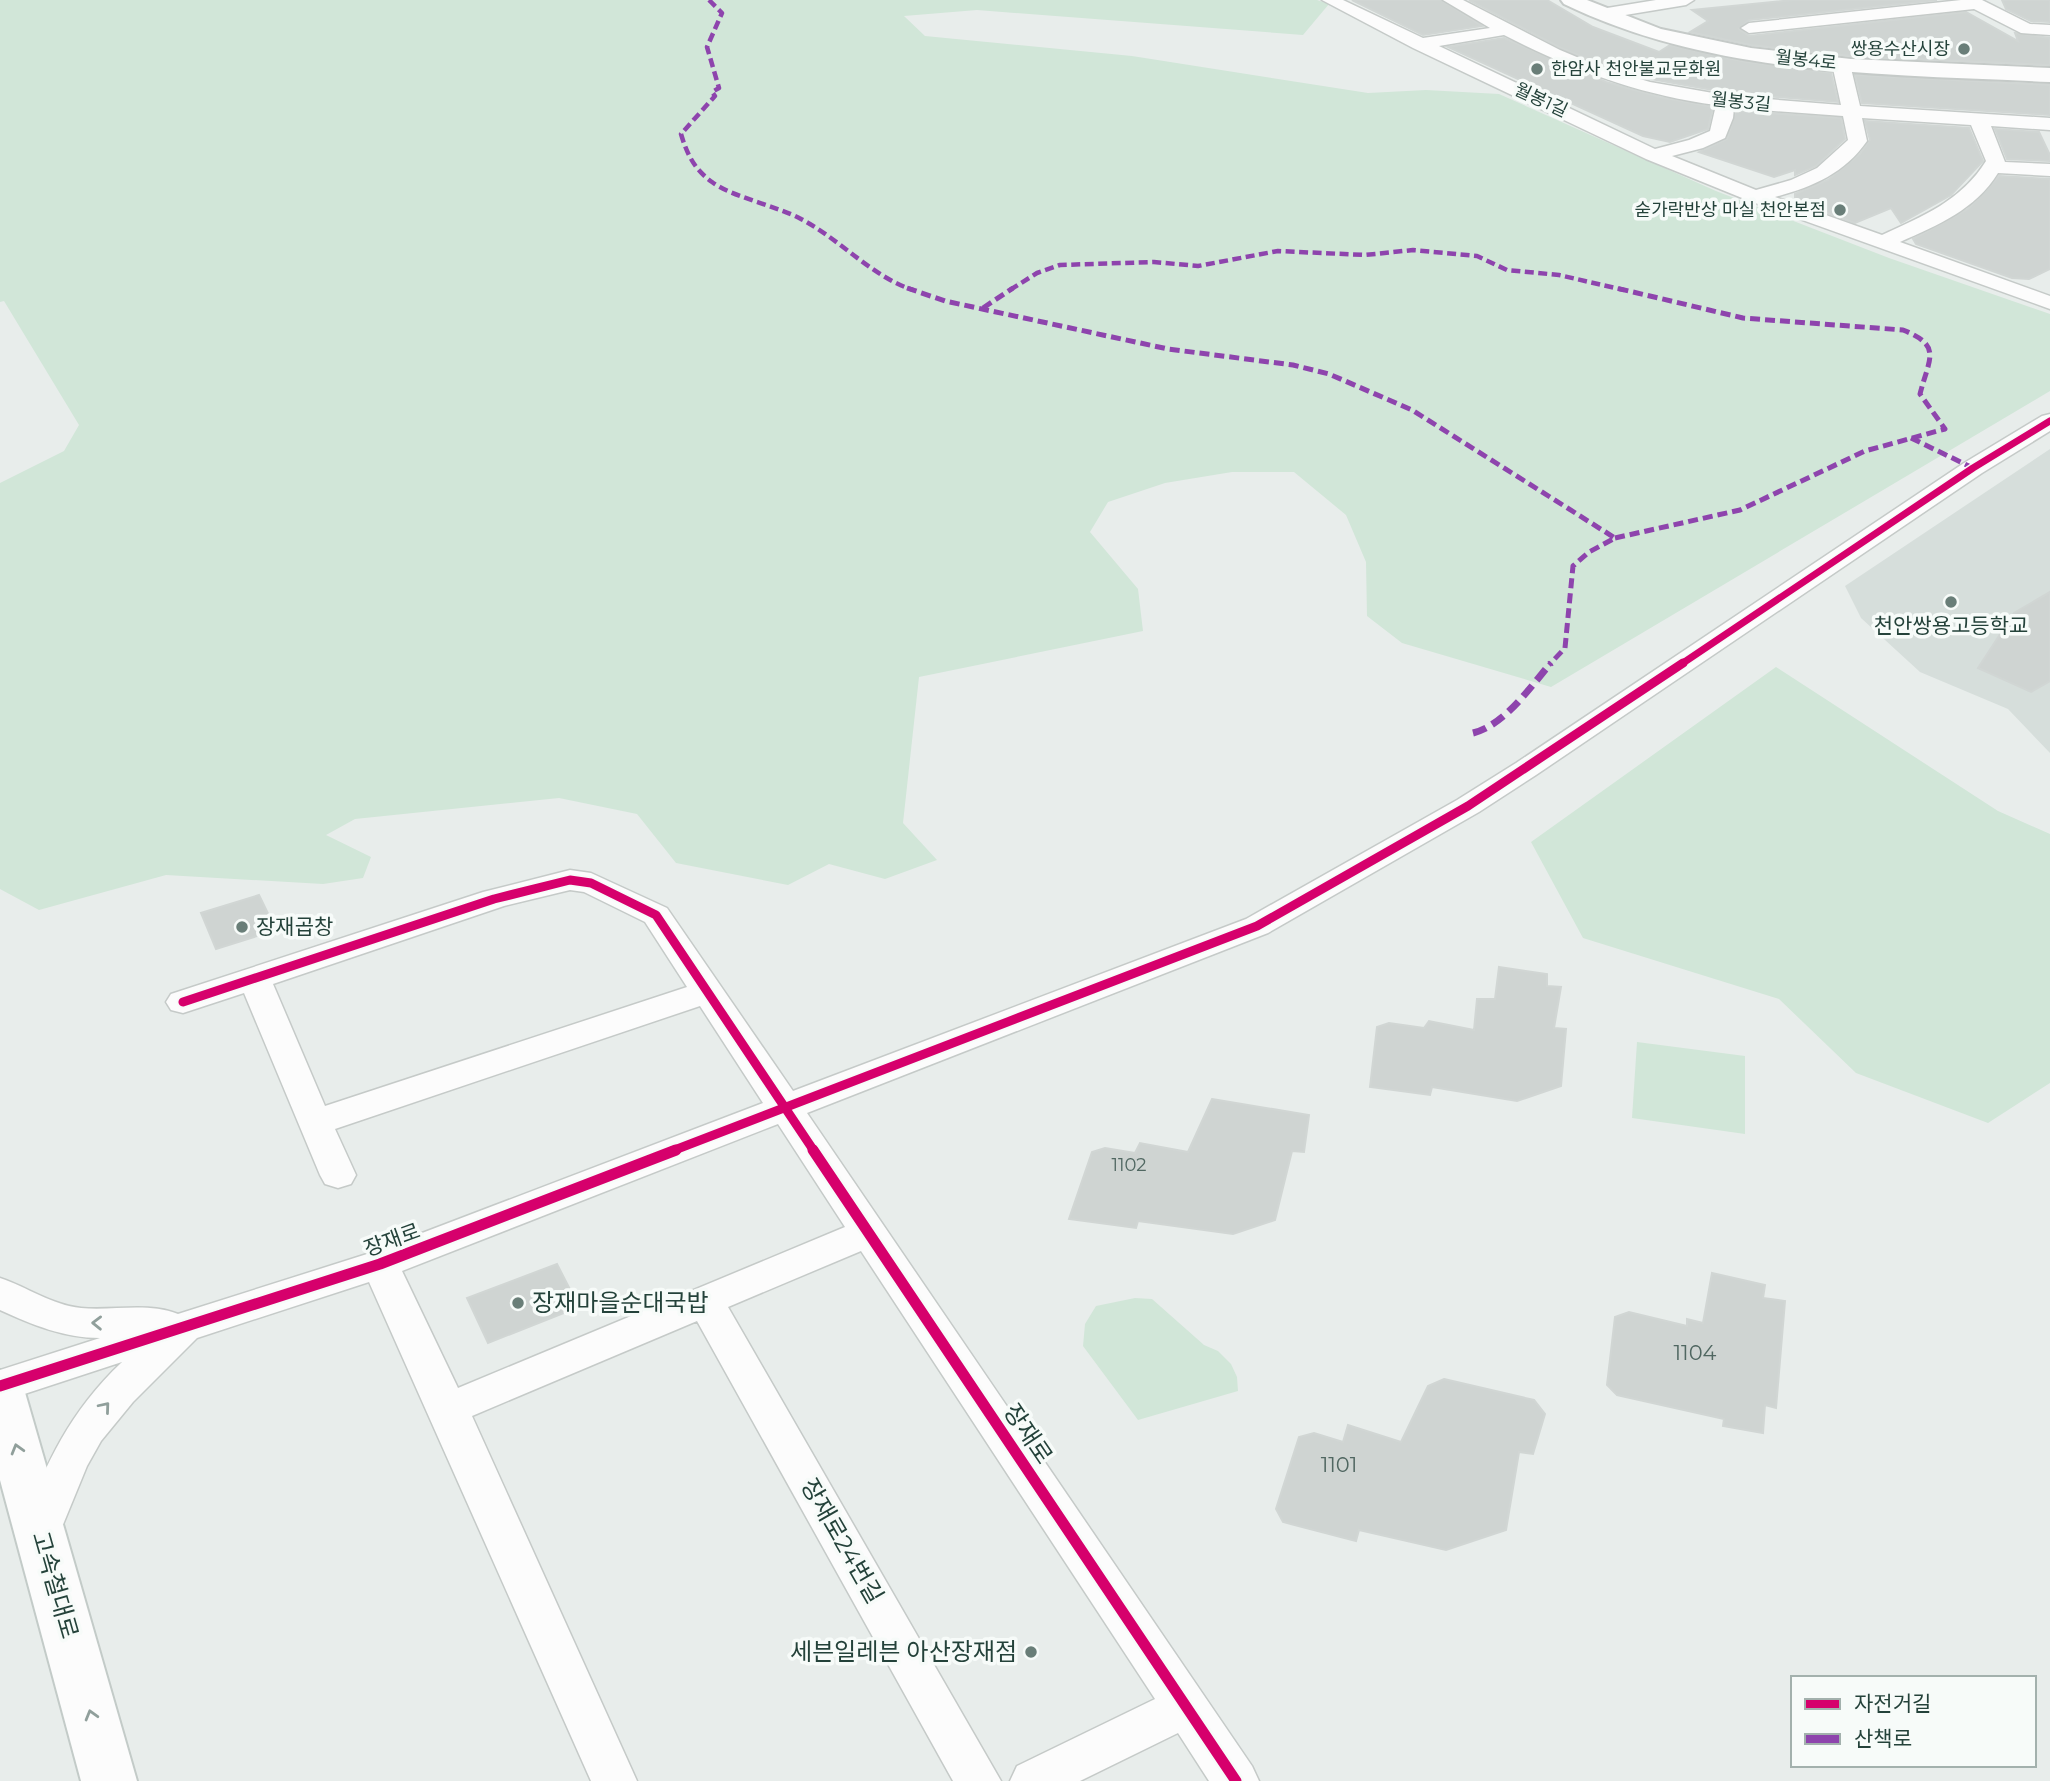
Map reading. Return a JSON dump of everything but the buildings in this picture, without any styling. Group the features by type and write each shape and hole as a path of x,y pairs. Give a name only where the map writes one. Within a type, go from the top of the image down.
{"street":[{"name":"월봉1길","path":"1330,0 1653,155 1754,196 2050,303"},
{"name":"월봉3길","path":"1451,0 1506,30 1620,79 1697,98 1979,121 2050,124"},
{"name":"월봉4로","path":"1571,0 1654,33 1707,47 1761,56 1841,64 2050,75"},
{"path":"1601,14 1686,0"},
{"path":"1749,28 1972,2 2027,29 2050,30"},
{"path":"1419,44 1506,30"},
{"path":"1754,196 1805,182 1844,160 1858,141 1841,64"},
{"path":"1653,155 1696,145 1718,134 1726,101"},
{"path":"1881,243 1957,208 1983,183 1996,161 1979,121"},
{"path":"1993,167 2050,170"},
{"path":"2021,293 2050,280"},
{"path":"788,1109 1257,926 1479,799 1973,468 2050,421"},
{"name":"장재로","path":"183,1002 494,899 570,880 591,883 656,915 709,990 1236,1781"},
{"path":"254,977 338,1175"},
{"path":"314,1123 709,990"},
{"name":"장재로","path":"0,1387 380,1264 788,1109"},
{"path":"448,1409 869,1232"},
{"path":"380,1264 448,1409 614,1781"},
{"path":"0,1293 49,1316 81,1323 190,1325"},
{"name":"장재로24번길","path":"705,1301 978,1781"},
{"path":"40,1531 70,1459 86,1429 127,1381 190,1325"},
{"name":"고속철대로","path":"0,1387 109,1781"},
{"path":"1033,1781 1186,1706"}],"shaded area":[{"name":"천안쌍용고등학교","path":"2050,449 2050,753 2008,709 1920,672 1861,618 1845,586"}],"green space":[{"path":"0,0 1317,0 1329,4 1303,35 977,10 904,16 925,36 1132,56 1368,93 1426,90 1499,94 1716,191 1889,258 2050,314 2050,391 1551,687 1402,643 1367,616 1366,562 1346,515 1294,472 1232,472 1165,483 1108,502 1090,532 1138,589 1143,631 919,677 903,823 937,860 885,879 829,864 788,885 676,863 637,814 559,798 355,819 326,835 371,857 363,878 323,884 166,875 39,910 0,889 0,483 64,451 79,425 4,301 0,302"},
{"path":"1776,667 1998,811 2050,834 2050,1083 1988,1123 1856,1073 1779,999 1583,938 1531,842"},
{"path":"1637,1042 1745,1056 1745,1134 1632,1118"},
{"path":"1135,1298 1152,1299 1204,1345 1218,1351 1231,1364 1237,1377 1238,1391 1138,1420 1083,1346 1085,1324 1096,1306"}],"marked path":[{"path":"709,0 722,13 707,47 719,88 712,92 715,96 681,134 688,158 713,183 800,218 848,248 877,274 906,288 945,301 1168,349 1293,365 1329,374 1412,410 1615,538 1589,552 1573,566 1565,648 1509,710 1481,731 1473,733"},
{"path":"983,308 1037,273 1060,265 1154,262 1198,266 1278,251 1365,255 1413,250 1477,256 1507,270 1559,275 1743,318 1903,330 1923,338 1929,345 1930,354 1920,394 1945,429 1865,451 1740,510 1615,538"},
{"path":"1911,438 1973,468"}],"cycle path":[{"path":"0,1386 380,1264 1257,926 1468,806 1973,468 2050,421"},
{"path":"183,1002 494,899 570,880 591,883 656,915 1236,1781"}],"place":[{"name":"쌍용수산시장","path":"1964,49"},
{"name":"한암사 천안불교문화원","path":"1537,69"},
{"name":"숟가락반상 마실 천안본점","path":"1840,210"},
{"name":"천안쌍용고등학교","path":"1951,602"},
{"name":"장재곱창","path":"242,927"},
{"name":"장재마을순대국밥","path":"518,1303"},
{"name":"세븐일레븐 아산장재점","path":"1031,1652"}]}
